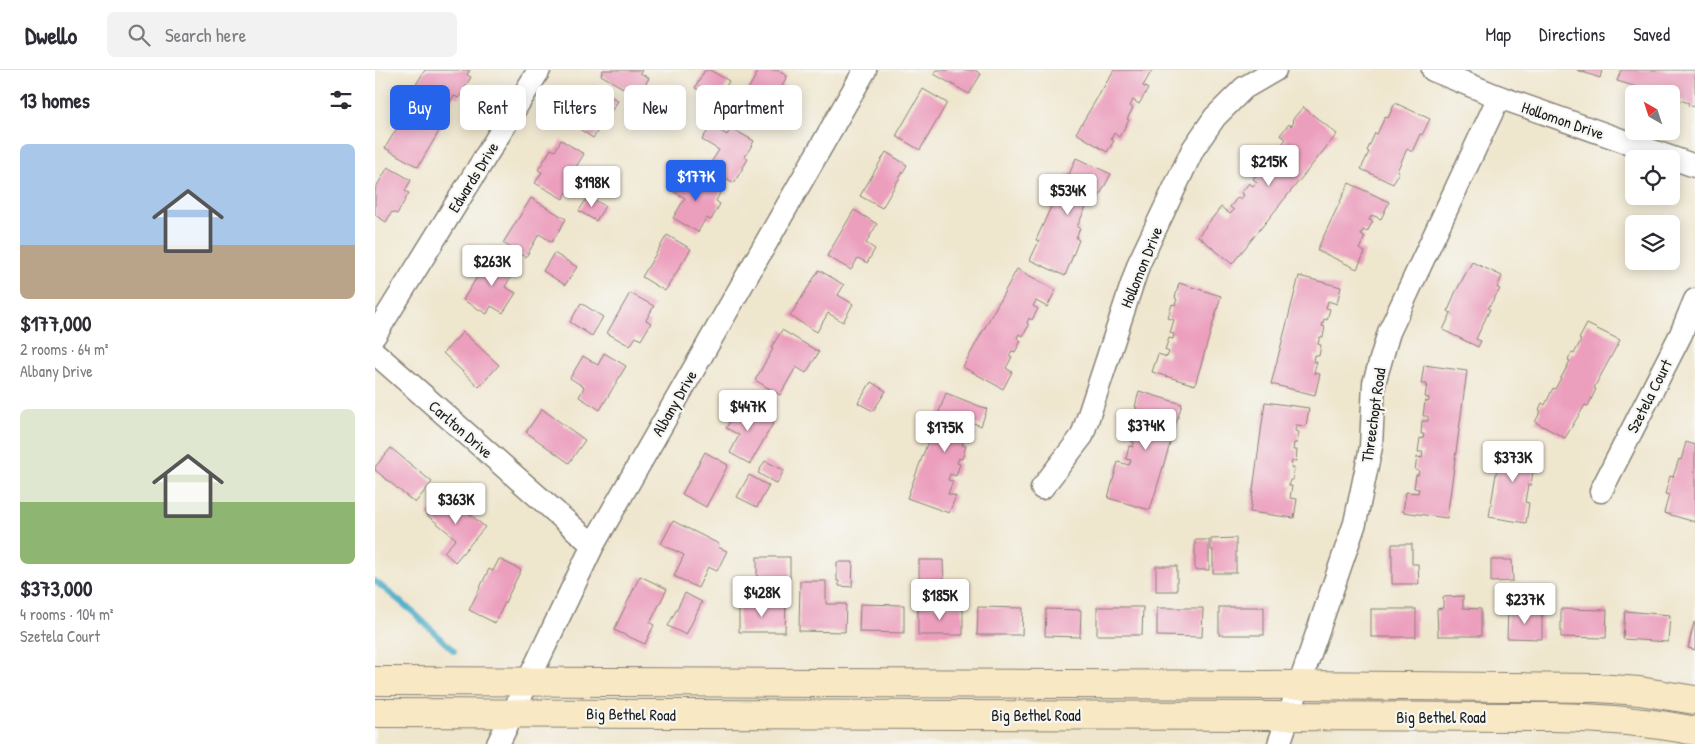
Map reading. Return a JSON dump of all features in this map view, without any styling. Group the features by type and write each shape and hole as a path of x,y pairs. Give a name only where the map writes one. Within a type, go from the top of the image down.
{"main road":[{"name":"Big Bethel Road","path":"375,681 1598,688 1639,691 1695,700"},
{"name":"Big Bethel Road","path":"375,713 1592,718 1632,720 1695,731"}],"street":[{"name":"Edwards Drive","path":"375,335 539,70"},
{"name":"Albany Drive","path":"498,744 593,545 865,70"},
{"name":"Hollomon Drive","path":"1043,488 1082,436 1139,263 1193,150 1215,117 1244,88 1275,70"},
{"name":"Hollomon Drive","path":"1433,70 1499,97 1695,166"},
{"name":"Threechopt Road","path":"1279,744 1355,523 1371,447 1374,383 1389,332 1499,97"},
{"name":"Szetela Court","path":"1601,491 1681,334 1695,300"},
{"name":"Carlton Drive","path":"375,353 593,545"}],"building":[{"path":"425,70 470,70 467,75 471,77 466,85 460,85 459,98 454,96 450,102 450,85 416,85"},
{"path":"603,70 642,70 640,73 649,78 645,85 624,85 624,89 601,75"},
{"path":"705,70 710,70 729,81 727,85 697,85"},
{"path":"759,70 777,70 787,76 782,85 750,85"},
{"path":"937,70 975,70 981,74 969,94 934,74"},
{"path":"1114,70 1152,70 1143,86 1148,89 1139,104 1133,100 1130,106 1133,108 1127,119 1129,120 1119,137 1114,133 1111,139 1114,141 1107,152 1076,133"},
{"path":"1577,70 1602,70 1600,78"},
{"path":"1621,70 1695,70 1695,107 1680,100 1680,85 1630,85 1617,81"},
{"path":"923,89 947,103 920,150 896,136"},
{"path":"614,98 618,101 614,107"},
{"path":"1395,103 1430,119 1422,135 1420,134 1412,152 1407,149 1393,184 1361,169 1375,133 1377,134 1385,117 1388,118"},
{"path":"1303,107 1337,134 1232,264 1198,236 1221,207 1230,214 1234,210 1230,207 1238,197 1241,199 1244,195 1241,193 1249,183 1253,186 1257,182 1253,179 1261,169 1264,171 1267,166 1264,164 1273,154 1277,158 1281,154 1277,150 1286,139 1280,135 1289,124 1291,126 1294,122 1292,120"},
{"path":"396,130 440,130 418,167 385,148"},
{"path":"581,130 598,130 593,138"},
{"path":"708,130 719,130 727,135 730,130 735,130 754,141 745,157 748,159 734,183 708,167 719,150 702,140"},
{"path":"561,140 584,154 571,175 580,181 572,195 567,192 563,199 535,183 542,172 538,170 551,149 555,151"},
{"path":"886,152 907,165 882,208 860,196"},
{"path":"1076,158 1111,174 1094,206 1088,203 1077,227 1080,228 1076,238 1079,240 1065,276 1030,260 1039,241 1036,240 1059,189 1067,173 1069,175"},
{"path":"388,167 411,180 405,191 409,193 397,214 392,212 386,222 375,215 375,189"},
{"path":"684,173 696,180 697,177 721,191 716,201 720,204 711,220 706,218 698,232 673,218 685,198 673,191"},
{"path":"1349,183 1389,202 1381,219 1372,215 1369,220 1373,221 1367,232 1363,230 1361,235 1365,237 1359,249 1365,252 1357,269 1317,250"},
{"path":"588,196 605,206 596,221 579,211"},
{"path":"531,198 566,219 552,242 539,234 526,257 503,243"},
{"path":"854,210 877,224 866,243 875,249 867,263 858,258 851,270 827,256"},
{"path":"667,235 691,249 665,291 642,277"},
{"path":"554,253 577,267 565,285 543,271"},
{"path":"491,254 516,268 505,287 516,293 503,313 491,306 487,314 463,300"},
{"path":"1472,262 1502,276 1497,288 1500,289 1488,308 1490,309 1476,339 1481,341 1478,347 1443,330 1451,313 1448,311 1455,293"},
{"path":"1017,269 1056,290 1047,307 1036,301 1033,306 1038,309 1032,320 1029,318 1027,323 1029,325 1023,336 1019,334 1017,338 1021,341 1015,352 1012,351 1009,356 1012,357 1006,368 1012,372 1003,389 963,367"},
{"path":"819,270 844,285 838,295 853,304 843,322 828,313 817,332 790,316"},
{"path":"1299,276 1341,287 1337,304 1328,301 1326,308 1330,309 1327,320 1324,319 1322,326 1325,327 1323,337 1320,337 1318,344 1321,345 1319,356 1315,355 1314,362 1317,362 1314,373 1320,374 1315,395 1271,384"},
{"path":"1179,283 1221,296 1195,385 1152,372 1158,354 1167,357 1169,352 1165,350 1169,338 1173,339 1174,334 1170,333 1174,320 1168,318 1172,304 1175,305 1177,299 1175,298"},
{"path":"630,293 654,306 646,320 651,323 641,340 636,337 630,346 607,333"},
{"path":"581,303 603,317 592,336 570,322"},
{"path":"1587,324 1620,340 1594,388 1596,389 1588,406 1585,405 1565,438 1535,422 1541,411 1539,410 1542,403 1545,405 1553,388 1555,389 1570,361 1568,360 1569,357 1572,353 1574,354 1581,340 1579,339"},
{"path":"782,330 819,352 806,373 796,367 780,395 755,380"},
{"path":"463,332 499,365 479,387 443,353"},
{"path":"604,353 626,366 600,410 579,397 584,387 570,378 583,356 598,365"},
{"path":"1424,365 1467,371 1447,518 1403,512 1406,492 1418,493 1419,489 1414,488 1416,475 1418,475 1419,471 1415,470 1417,457 1422,458 1423,452 1418,452 1420,438 1423,439 1424,434 1421,434 1422,421 1428,421 1428,416 1423,416 1425,401 1429,402 1429,398 1425,397 1427,384 1421,384"},
{"path":"871,382 886,391 873,411 858,403"},
{"path":"1139,391 1182,404 1150,510 1108,498 1118,462 1129,465 1131,460 1126,459 1129,446 1133,447 1134,442 1131,441 1135,427 1128,425 1137,407 1135,407"},
{"path":"946,393 987,409 981,426 971,422 969,428 973,429 969,441 964,439 962,445 966,446 962,459 959,458 957,463 960,464 956,476 950,474 948,480 953,481 948,494 956,496 949,513 907,498"},
{"path":"1265,402 1309,408 1306,426 1296,425 1295,431 1299,432 1297,443 1294,443 1293,450 1297,450 1296,461 1292,461 1291,468 1294,468 1293,480 1290,480 1289,486 1292,486 1290,498 1297,499 1294,518 1250,512"},
{"path":"740,403 774,422 750,464 730,453 739,435 726,428"},
{"path":"542,409 585,440 569,463 526,432"},
{"path":"1686,442 1695,445 1695,522 1664,513 1669,495 1665,494 1670,476 1673,477 1679,459 1681,460"},
{"path":"1501,443 1536,449 1531,485 1528,485 1525,502 1529,503 1526,523 1489,517"},
{"path":"391,448 432,482 415,503 375,470 375,467"},
{"path":"705,452 728,465 706,507 682,494"},
{"path":"765,461 784,470 777,484 758,473"},
{"path":"749,475 769,486 757,507 737,497"},
{"path":"445,493 485,527 455,562 444,552 456,539 427,515"},
{"path":"673,521 719,544 718,547 727,551 717,571 708,567 698,588 674,576 684,555 661,544"},
{"path":"1236,538 1236,573 1213,573 1211,539"},
{"path":"1195,540 1209,540 1209,570 1195,570"},
{"path":"1392,544 1412,544 1412,564 1418,564 1419,584 1392,584"},
{"path":"757,557 790,557 790,579 757,579"},
{"path":"499,559 521,570 495,623 469,610 489,569 493,571"},
{"path":"919,560 943,560 944,582 919,582"},
{"path":"1491,560 1512,560 1513,581 1491,582"},
{"path":"837,562 853,562 852,587 839,586 839,581 837,581"},
{"path":"1156,566 1177,566 1177,591 1156,591"},
{"path":"640,576 667,589 650,623 654,625 645,644 614,630"},
{"path":"800,581 826,581 826,604 846,604 845,632 799,631"},
{"path":"685,593 702,602 686,635 668,626"},
{"path":"1463,596 1463,608 1481,609 1481,636 1438,636 1437,609 1443,608 1443,597"},
{"path":"739,604 786,604 785,632 739,632"},
{"path":"860,604 904,605 904,633 859,632"},
{"path":"918,606 963,607 963,635 918,635"},
{"path":"978,607 1023,608 1022,635 977,635"},
{"path":"1097,607 1143,607 1142,635 1097,635"},
{"path":"1219,607 1264,607 1264,635 1219,635"},
{"path":"1157,608 1203,608 1202,637 1157,636"},
{"path":"1046,609 1081,610 1080,637 1045,636"},
{"path":"1371,609 1416,609 1416,637 1371,637"},
{"path":"1561,609 1607,610 1606,638 1561,637"},
{"path":"1508,610 1542,611 1542,639 1507,638"},
{"path":"1625,611 1670,615 1668,642 1623,639"},
{"path":"1695,623 1695,650 1688,648"}],"waterway":[{"path":"375,581 414,613 454,651"}]}
